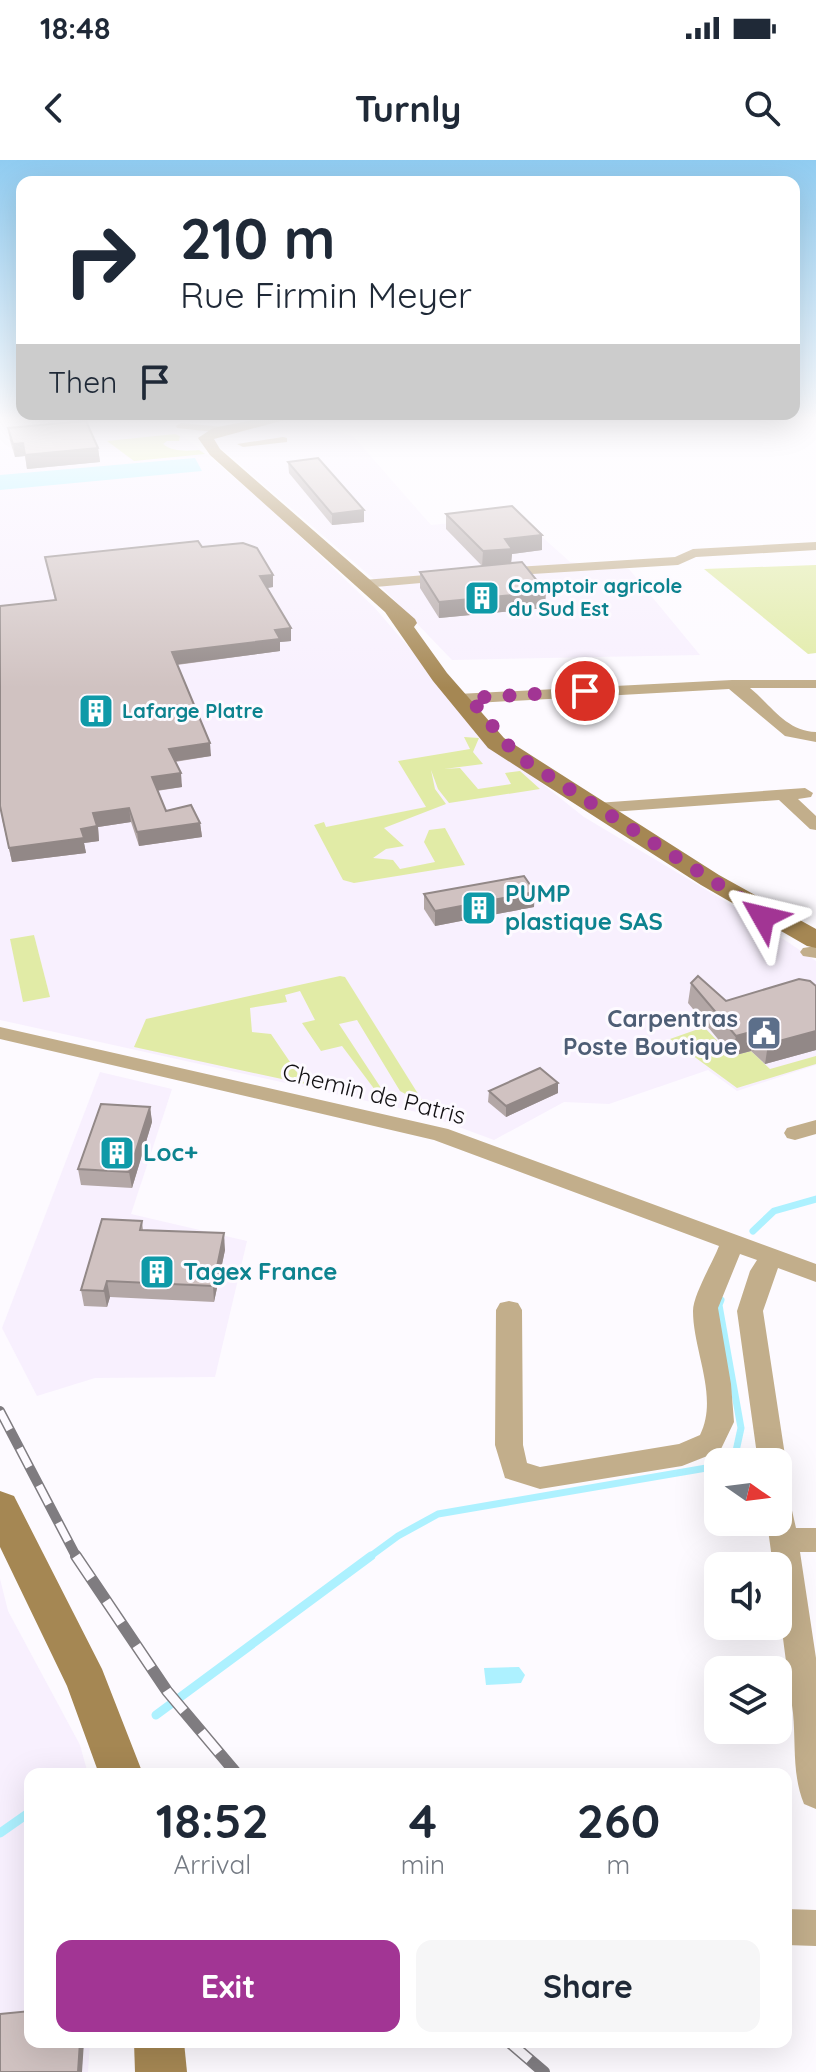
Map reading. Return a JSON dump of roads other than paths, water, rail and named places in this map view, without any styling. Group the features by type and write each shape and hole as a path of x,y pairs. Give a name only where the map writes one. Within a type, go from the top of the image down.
{"street":[{"path":"280,509 394,613 496,743 743,900 815,950"},
{"path":"492,573 678,561 693,553 816,546"},
{"path":"364,584 461,576"},
{"path":"464,699 732,684 816,684"},
{"path":"732,684 788,733 816,737"},
{"path":"597,808 805,793"},
{"path":"784,795 816,825"},
{"name":"Chemin de Patris","path":"0,1033 440,1134 816,1273"},
{"path":"509,1310 509,1445 515,1470 540,1478 682,1455 710,1443 720,1422 718,1384 705,1308 733,1243"},
{"path":"770,1448 750,1311 762,1271 773,1257"},
{"path":"0,1507 87,1683 119,1768"},
{"path":"783,1536 809,1717 814,1775"},
{"path":"784,1540 816,1540"},
{"path":"792,1927 816,1928"},
{"path":"159,2048 161,2072"}],"water":[{"path":"519,1667 525,1675 521,1683 486,1685 484,1668"}],"waterway":[{"path":"753,1231 774,1211 816,1199"},
{"path":"721,1300 719,1305 741,1428 737,1448"},
{"path":"368,1558 398,1536 438,1514 704,1468"},
{"path":"156,1715 371,1556"},
{"path":"0,1833 24,1816"}],"railway":[{"path":"0,1411 77,1558"},
{"path":"76,1556 167,1691 232,1768"},
{"path":"516,2048 544,2072"}],"place":[{"name":"Comptoir agricole du Sud Est","path":"482,598"},
{"name":"Lafarge Platre","path":"96,711"},
{"name":"PUMP plastique SAS","path":"479,908"},
{"name":"Carpentras Poste Boutique","path":"764,1033"},
{"name":"Loc+","path":"117,1153"},
{"name":"Tagex France","path":"157,1272"}]}
